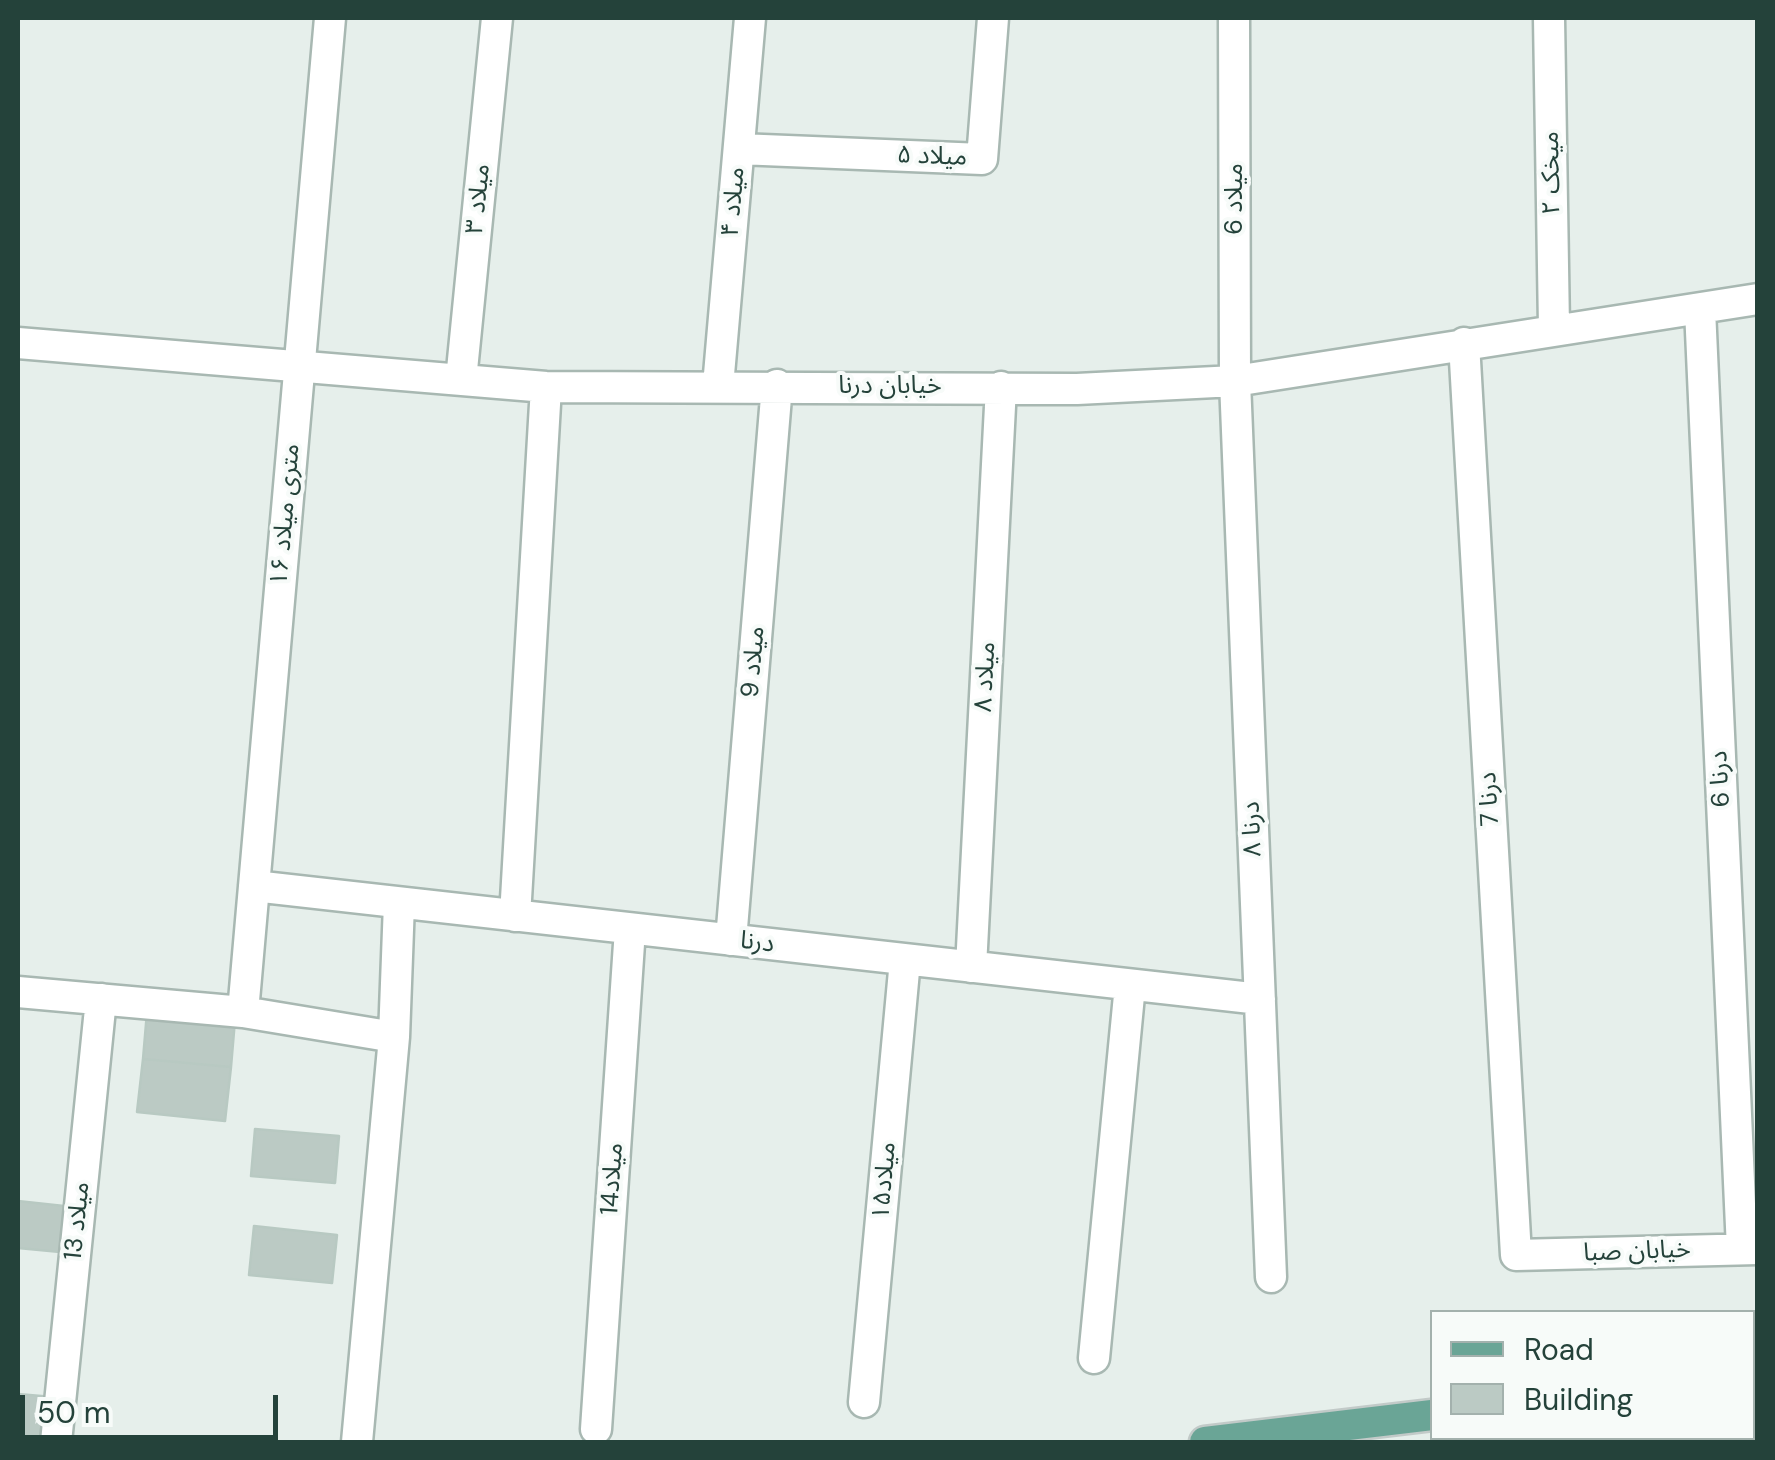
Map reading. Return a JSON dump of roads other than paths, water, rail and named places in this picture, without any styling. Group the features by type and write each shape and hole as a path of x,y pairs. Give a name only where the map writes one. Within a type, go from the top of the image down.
{"main road":[{"path":"1205,1442 1430,1415"}],"street":[{"name":"۱۶ متری میلاد","path":"243,1012 330,18"},
{"name":"میلاد ۳","path":"460,380 498,18"},
{"name":"میلاد ۴","path":"718,386 750,18"},
{"name":"میلاد ۵","path":"739,149 982,159 993,18"},
{"name":"میلاد 6","path":"1234,18 1235,381"},
{"name":"میخک ۲","path":"1549,18 1554,328"},
{"name":"خیابان درنا","path":"18,343 546,387 1002,387 1235,381 1758,299"},
{"name":"درنا 6","path":"1700,309 1750,1248"},
{"name":"درنا 7","path":"1464,343 1516,1255"},
{"name":"درنا ۸","path":"1235,381 1271,1278"},
{"name":"میلاد 9","path":"731,940 777,385"},
{"path":"514,916 546,387"},
{"name":"میلاد ۸","path":"971,967 1002,387"},
{"name":"درنا","path":"254,886 1260,1000"},
{"path":"357,1442 394,1036 400,903"},
{"name":"میلاد14","path":"596,1429 630,929"},
{"name":"میلاد۱۵","path":"864,1402 905,960"},
{"path":"1094,1358 1130,985"},
{"path":"18,992 243,1012 394,1036"},
{"name":"میلاد 13","path":"56,1442 101,999"},
{"name":"خیابان صبا","path":"1516,1255 1750,1248"}]}
